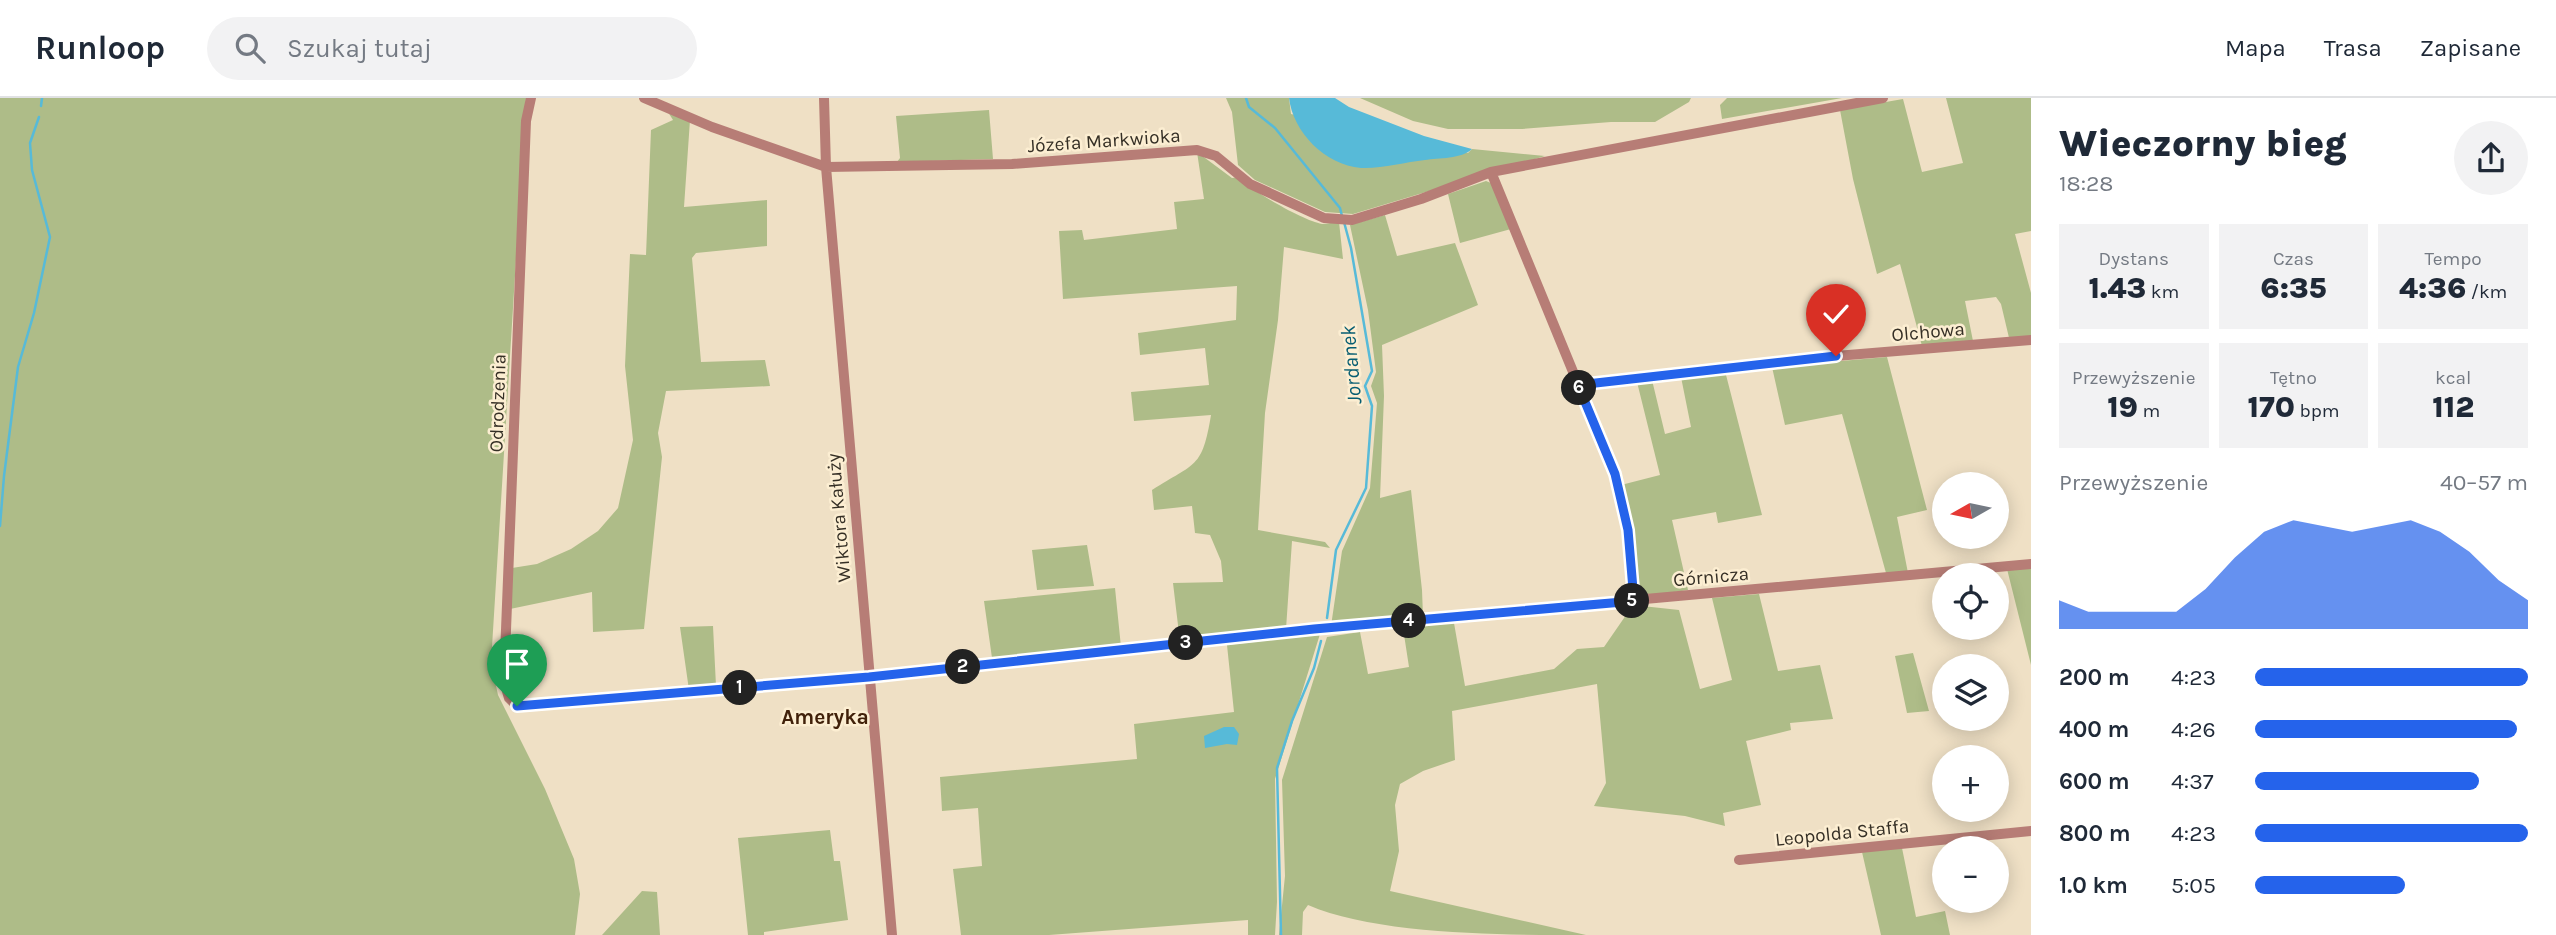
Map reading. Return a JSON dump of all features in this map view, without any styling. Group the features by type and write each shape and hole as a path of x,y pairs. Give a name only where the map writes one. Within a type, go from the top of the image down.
{"street":[{"name":"Odrodzenia","path":"517,706 509,698 505,671 526,121 531,98"},
{"name":"Józefa Markwioka","path":"643,98 712,127 826,167 1012,164 1198,150 1216,156 1250,184 1324,218 1344,219 1421,199 1491,173 1883,98"},
{"name":"Wiktora Kałuży","path":"824,98 826,167 892,935"},
{"path":"1491,173 1615,474 1628,530 1634,601"},
{"name":"Olchowa","path":"1578,385 1811,358 2031,340"},
{"name":"Górnicza","path":"517,706 869,677 1314,629 2031,564"},
{"name":"Leopolda Staffa","path":"1739,860 2031,831"}],"green space":[{"path":"0,98 526,98 491,663 498,695 545,789 574,859 580,894 575,935 0,935"},
{"path":"1226,98 1289,98 1291,114 1468,153 1472,149 1545,156 1353,214 1325,212 1255,180 1238,165 1232,112"},
{"path":"1360,98 1691,98 1689,102 1655,122 1611,122 1522,129 1448,129 1413,121"},
{"path":"1727,98 1842,98 1722,119 1720,105"},
{"path":"1946,98 2031,98 2031,231 2015,234 2031,293 2031,338 2010,342 2001,304 1996,297 1965,301 1973,341 1922,346 1900,264 1877,274 1853,179 1840,110 1903,99 1922,172 1963,163"},
{"path":"989,110 993,159 897,162 900,158 896,116"},
{"path":"668,112 690,120 684,207 767,200 767,246 696,253 692,258 701,362 765,360 770,386 666,391 658,433 662,457 644,629 593,632 592,592 510,609 512,568 537,564 571,549 598,531 618,508 633,440 625,366 630,254 646,255 651,130 673,120"},
{"path":"1197,152 1232,178 1239,177 1254,190 1291,212 1322,224 1339,222 1343,259 1284,247 1278,320 1265,413 1258,530 1325,542 1330,548 1292,541 1286,629 1180,642 1173,583 1223,582 1221,561 1210,535 1195,533 1192,506 1154,510 1152,490 1195,462 1204,446 1211,415 1134,421 1131,392 1209,385 1205,348 1140,355 1138,333 1236,320 1237,286 1063,299 1059,231 1082,230 1084,240 1177,229 1174,202 1204,199"},
{"path":"1486,181 1491,183 1511,229 1460,243 1448,194"},
{"path":"1385,215 1397,256 1455,243 1478,305 1382,345 1384,396 1380,498 1411,490 1423,616 1331,626 1342,551 1370,488 1377,403 1371,386 1376,372 1368,310 1350,225"},
{"path":"1887,357 1927,510 1897,517 1908,573 1886,573 1842,414 1785,425 1772,367"},
{"path":"1725,371 1762,515 1718,523 1716,512 1672,520 1688,590 1642,597 1638,592 1621,485 1660,475 1637,382 1652,380 1665,434 1691,427 1681,377"},
{"path":"1087,545 1094,586 1037,590 1032,550"},
{"path":"2031,567 2031,665 2009,577 2009,569"},
{"path":"1115,588 1121,647 992,658 984,601"},
{"path":"1759,594 1778,671 1820,665 1833,719 1790,723 1791,730 1746,741 1761,805 1723,813 1725,826 1685,816 1594,806 1606,783 1597,684 1452,711 1455,760 1423,771 1400,784 1395,805 1399,851 1390,891 1586,935 1518,935 1405,928 1336,915 1308,905 1303,912 1302,935 1279,935 1285,876 1282,780 1327,637 1360,632 1368,674 1409,667 1403,628 1454,623 1465,686 1554,669 1577,649 1604,647 1633,605 1679,610 1700,689 1732,680 1712,598"},
{"path":"713,626 716,686 689,690 680,627"},
{"path":"1320,634 1275,779 1275,935 1248,935 1248,920 1049,935 961,935 953,869 982,866 978,808 942,811 940,777 1137,759 1134,724 1234,712 1227,645"},
{"path":"1913,653 1929,711 1907,713 1895,656"},
{"path":"830,830 834,861 840,861 848,920 764,932 764,935 748,935 738,838"},
{"path":"1902,848 1916,917 1945,913 1950,935 1881,935 1862,852"},
{"path":"642,891 657,892 660,935 602,935"}],"water":[{"path":"1289,98 1335,98 1349,107 1424,136 1472,149 1456,156 1385,166 1348,166 1335,161 1313,145 1297,123"},
{"path":"1224,727 1234,727 1239,734 1237,745 1205,748 1204,736"}],"waterway":[{"path":"41,106 42,98"},
{"name":"Jordanek","path":"1246,98 1249,107 1275,128 1340,208 1342,216"},
{"path":"0,526 18,367 34,313 50,237 32,170 30,143 39,117"},
{"name":"Jordanek","path":"1327,618 1336,550 1366,488 1372,406 1365,386 1372,371 1344,222"},
{"name":"Jordanek","path":"1281,935 1277,768 1292,721 1314,668 1321,641"}],"district":[{"name":"Ameryka","path":"825,717"}],"route":[{"path":"517,706 531,707 869,677 1314,629 1634,601 1628,530 1615,474 1578,385 1836,356"}]}
